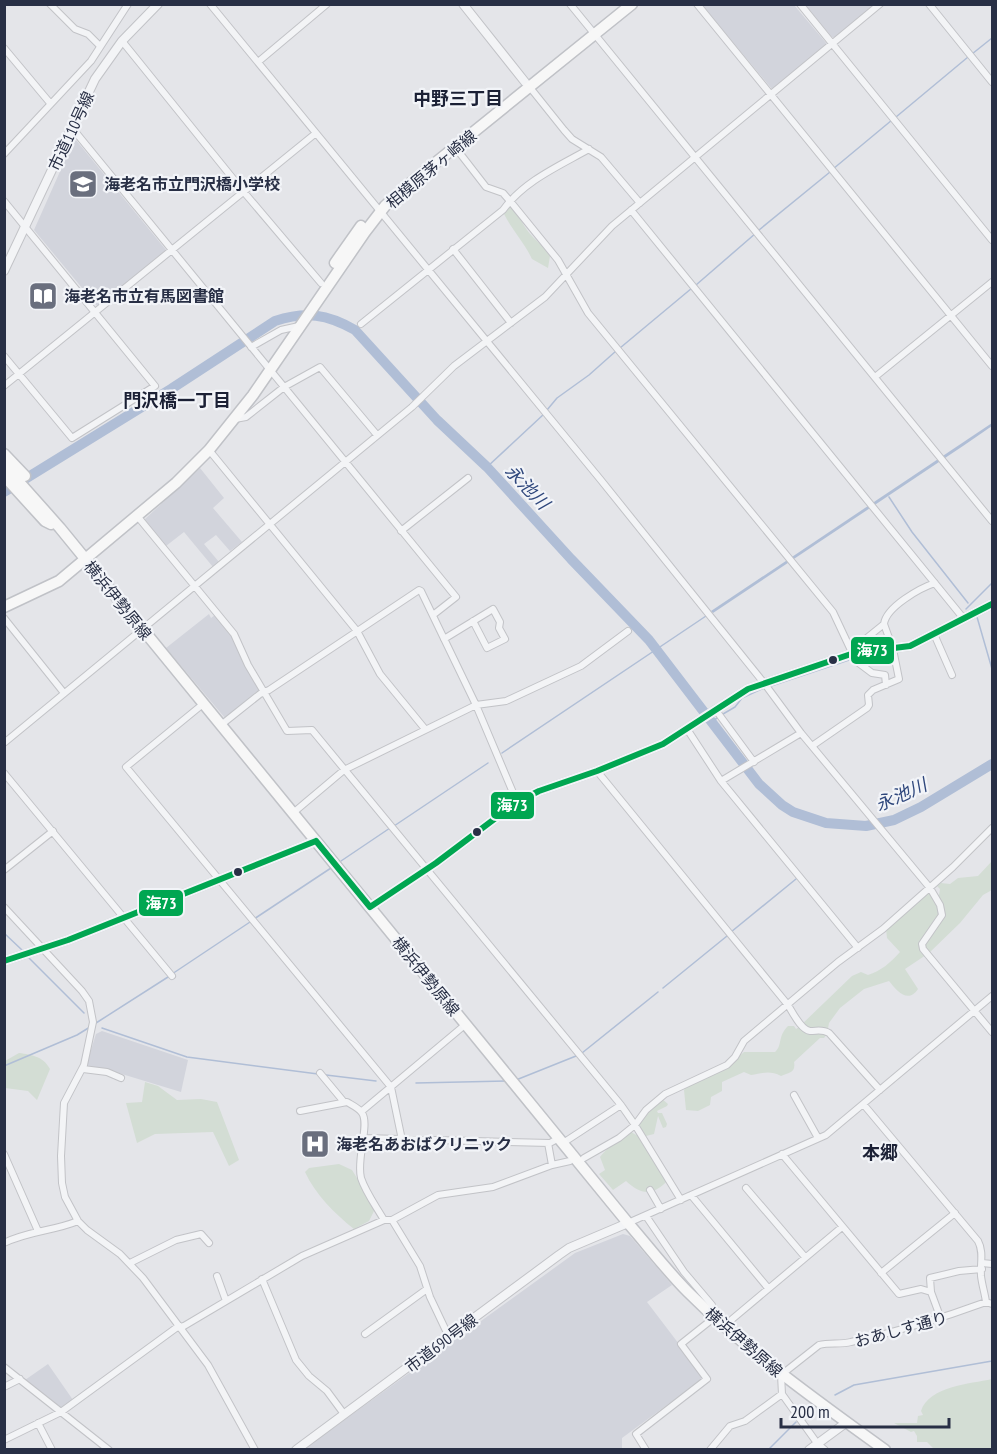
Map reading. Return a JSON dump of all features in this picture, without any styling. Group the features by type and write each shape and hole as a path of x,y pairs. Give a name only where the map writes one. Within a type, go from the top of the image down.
{"main road":[{"name":"相模原茅ヶ崎線","path":"593,32 620,4"},
{"name":"相模原茅ヶ崎線","path":"307,310 379,209 593,32 632,4"},
{"name":"相模原茅ヶ崎線","path":"307,310 321,283 350,241 410,175 528,85"},
{"path":"84,557 186,465 230,416 298,326 307,310"},
{"path":"4,607 23,599 84,557 138,517 176,483 209,450 235,419 267,368"},
{"path":"4,454 19,470 28,491"},
{"name":"横浜伊勢原線","path":"4,465 84,557 512,1080 557,1141 686,1290 781,1375 885,1449"},
{"path":"6,477 28,491"}],"street":[{"path":"50,4 75,29 88,34 100,46"},
{"path":"4,154 91,61 128,4"},
{"name":"市道110号線","path":"4,272 95,79 122,41 158,4"},
{"path":"210,4 709,614 801,733 930,888 942,911 940,919 922,944 923,948 993,1032"},
{"path":"258,63 327,4"},
{"path":"570,4 993,521"},
{"path":"697,4 993,366"},
{"path":"800,4 993,240"},
{"path":"4,743 345,462 414,404 454,366 545,297 601,236 880,4"},
{"path":"929,4 993,82"},
{"path":"467,6 564,130 601,157 639,203"},
{"path":"122,41 243,191 321,283"},
{"path":"4,48 50,104"},
{"path":"73,129 456,597 433,615"},
{"path":"4,386 316,133"},
{"path":"455,147 486,187 503,193 558,260 588,313 833,612 855,657 872,673 885,675 886,685"},
{"path":"361,324 503,210 510,201 541,175 589,149"},
{"path":"4,201 155,386 72,438 4,356"},
{"path":"631,210 964,619"},
{"path":"453,249 511,323"},
{"path":"875,377 993,282"},
{"path":"251,347 277,332 298,326"},
{"path":"235,419 246,417 284,387 320,367 377,435"},
{"path":"209,450 357,631 380,674 425,729"},
{"path":"401,531 468,478"},
{"path":"138,517 234,634 248,665 287,731 312,730 621,1105 681,1200"},
{"path":"812,746 867,708 869,692 898,679 893,649 884,624 885,617 892,609 924,587 935,583"},
{"path":"220,725 264,692 419,590 422,591 476,705 517,802"},
{"path":"370,907 427,869 517,802 560,782 597,771 663,744 702,719 717,713 748,689 766,686 855,657 867,650 910,646 993,604"},
{"path":"444,639 473,621 493,609 505,639 487,648 473,621"},
{"path":"4,618 64,693"},
{"path":"867,650 863,640 884,624"},
{"path":"292,813 344,770 476,705 506,701 581,666 628,631"},
{"path":"934,634 952,675"},
{"path":"203,704 126,767 391,1088 402,1140"},
{"path":"717,713 754,762"},
{"path":"687,729 721,781 858,948"},
{"path":"721,781 801,733"},
{"path":"597,771 788,1005 803,1027 809,1031 824,1030 829,1033 880,1090"},
{"path":"4,773 171,975"},
{"path":"584,1158 619,1138 665,1094 727,1065 735,1057 744,1041 838,962 877,935 993,828"},
{"path":"4,870 53,831"},
{"path":"4,961 68,940 316,841"},
{"path":"4,907 85,995 89,1001 93,1018 84,1067 64,1103 61,1156 64,1193 78,1221 130,1263 180,1327 208,1365 255,1449"},
{"path":"628,1223 826,1135 993,996"},
{"path":"362,1112 466,1024"},
{"path":"84,1067 121,1078"},
{"path":"322,1075 344,1102 362,1112 365,1122 360,1158 361,1176 368,1194 384,1220"},
{"path":"794,1095 818,1138"},
{"path":"300,1111 344,1102"},
{"path":"363,1138 557,1141 621,1105"},
{"path":"864,1105 980,1245 981,1276 989,1303"},
{"path":"552,1165 557,1141"},
{"path":"4,1154 38,1231"},
{"path":"782,1154 899,1294 921,1289 931,1292"},
{"path":"4,1440 61,1412 155,1342 302,1256 384,1220 392,1220 438,1195 493,1187 552,1165 570,1161"},
{"path":"747,1188 806,1257"},
{"path":"650,1190 661,1209"},
{"path":"691,1195 768,1288"},
{"path":"881,1273 955,1213"},
{"path":"646,1216 684,1272 712,1305 712,1315 681,1344 707,1379 636,1434 646,1449"},
{"path":"392,1220 420,1266 427,1289 449,1337"},
{"path":"4,1243 38,1231 55,1229 78,1221"},
{"name":"市道690号線","path":"296,1449 569,1248 628,1223"},
{"path":"724,1326 842,1227"},
{"path":"130,1263 176,1240 198,1233 204,1236 209,1243"},
{"path":"941,1319 931,1292 930,1278 993,1264"},
{"path":"217,1276 226,1301"},
{"path":"262,1279 296,1360 309,1376 324,1388 344,1414"},
{"path":"365,1334 427,1289"},
{"name":"おあしす通り","path":"781,1375 819,1345 826,1343 840,1345 911,1329 989,1303"},
{"path":"4,1367 109,1449"},
{"path":"781,1375 782,1394 817,1443 825,1449"},
{"path":"4,1387 20,1378"},
{"path":"710,1449 730,1426 745,1421 782,1394"},
{"path":"808,1449 847,1422"},
{"path":"38,1423 52,1449"}],"shaded area":[{"path":"702,5 794,5 827,44 772,89"},
{"path":"805,5 875,5 832,37"},
{"name":"海老名市立門沢橋小学校","path":"74,140 166,250 97,306 34,230"},
{"path":"508,207 517,214 530,234 548,252 550,256 548,268 532,259 504,214"},
{"path":"200,468 224,498 213,508 242,542 230,551 216,535 204,544 219,562 213,567 184,532 166,546 144,520"},
{"path":"209,614 211,618 215,615 232,637 259,690 225,718 166,648"},
{"path":"992,861 992,890 983,895 960,923 929,953 905,969 918,989 914,993 907,996 889,981 864,989 840,1008 829,1023 824,1038 820,1038 794,1062 791,1072 781,1076 770,1073 751,1075 744,1072 722,1082 722,1091 711,1097 710,1105 698,1111 686,1110 684,1090 687,1086 724,1069 744,1052 775,1052 788,1026 794,1026 796,1029 852,976 861,972 868,975 873,973 885,966 900,952 887,938 886,929 928,891 935,898 939,895 940,889 937,886 941,883 950,884 958,878 978,876"},
{"path":"102,1031 188,1060 181,1092 112,1071 86,1066 96,1034"},
{"path":"19,1053 41,1059 50,1069 37,1100 28,1091 5,1088 5,1061"},
{"path":"145,1082 158,1086 177,1100 201,1099 217,1102 239,1160 229,1166 213,1132 155,1134 137,1143 126,1103 142,1102"},
{"path":"662,1099 668,1104 657,1111 662,1113 666,1127 663,1128 658,1116 654,1134 646,1136 639,1133 637,1123"},
{"path":"631,1132 640,1137 667,1181 656,1190 641,1191 626,1181 613,1190 599,1174 605,1170 600,1157"},
{"path":"339,1164 352,1170 370,1199 374,1211 369,1221 354,1229 326,1203 305,1172 309,1168"},
{"path":"623,1234 630,1236 672,1285 647,1302 701,1373 701,1380 622,1438 622,1449 303,1450 575,1253"},
{"path":"48,1364 73,1400 62,1409 25,1380"},
{"path":"992,1379 992,1449 934,1449 927,1442 917,1442 914,1431 911,1432 894,1423 917,1423 918,1416 923,1415 921,1411 925,1403 941,1391"}],"water":[{"path":"992,423 992,426 963,446 713,613 711,611"}],"waterway":[{"path":"972,54 992,38"},
{"path":"896,117 968,57"},
{"path":"833,169 892,120"},
{"path":"759,230 830,172"},
{"path":"696,285 756,233"},
{"path":"620,348 692,288"},
{"name":"永池川","path":"4,492 171,389 275,321 307,315 326,317 355,330 437,420 487,467 649,640 759,784 782,805 793,812 826,823 866,826 894,820 921,807 992,764"},
{"path":"547,410 557,398 589,375 616,351"},
{"path":"487,467 544,414"},
{"path":"889,497 912,532 968,603"},
{"path":"966,609 992,583"},
{"path":"502,753 706,616"},
{"path":"977,617 992,669"},
{"path":"856,658 869,656"},
{"path":"768,687 852,659"},
{"path":"723,714 735,707 742,698 764,688"},
{"path":"712,721 719,717"},
{"path":"394,826 488,763"},
{"path":"341,861 390,828"},
{"path":"254,919 331,868"},
{"path":"731,932 796,879"},
{"path":"172,974 250,922"},
{"path":"4,933 22,950"},
{"path":"663,988 727,936"},
{"path":"27,956 84,1013"},
{"path":"96,1023 168,977"},
{"path":"582,1053 658,992"},
{"path":"4,1066 77,1035 90,1027"},
{"path":"102,1028 187,1057 318,1074"},
{"path":"516,1080 576,1056"},
{"path":"326,1075 376,1081"},
{"path":"416,1083 506,1081"},
{"path":"835,1395 854,1385 992,1361"},
{"path":"804,1417 811,1412"},
{"path":"768,1450 796,1422"}],"transit line":[{"name":"海73","path":"370,907 436,863 517,802 539,791 597,771 663,744 748,689 854,653 910,646 992,604"},
{"name":"海73","path":"316,841 370,907"},
{"name":"海73","path":"4,961 68,940 316,841"}],"place":[{"name":"海老名市立門沢橋小学校","path":"83,184"},
{"name":"海老名市立有馬図書館","path":"43,296"},
{"name":"海老名あおばクリニック","path":"315,1144"}],"district":[{"name":"中野三丁目","path":"458,99"},
{"name":"門沢橋一丁目","path":"177,401"},
{"name":"本郷","path":"880,1153"}]}
